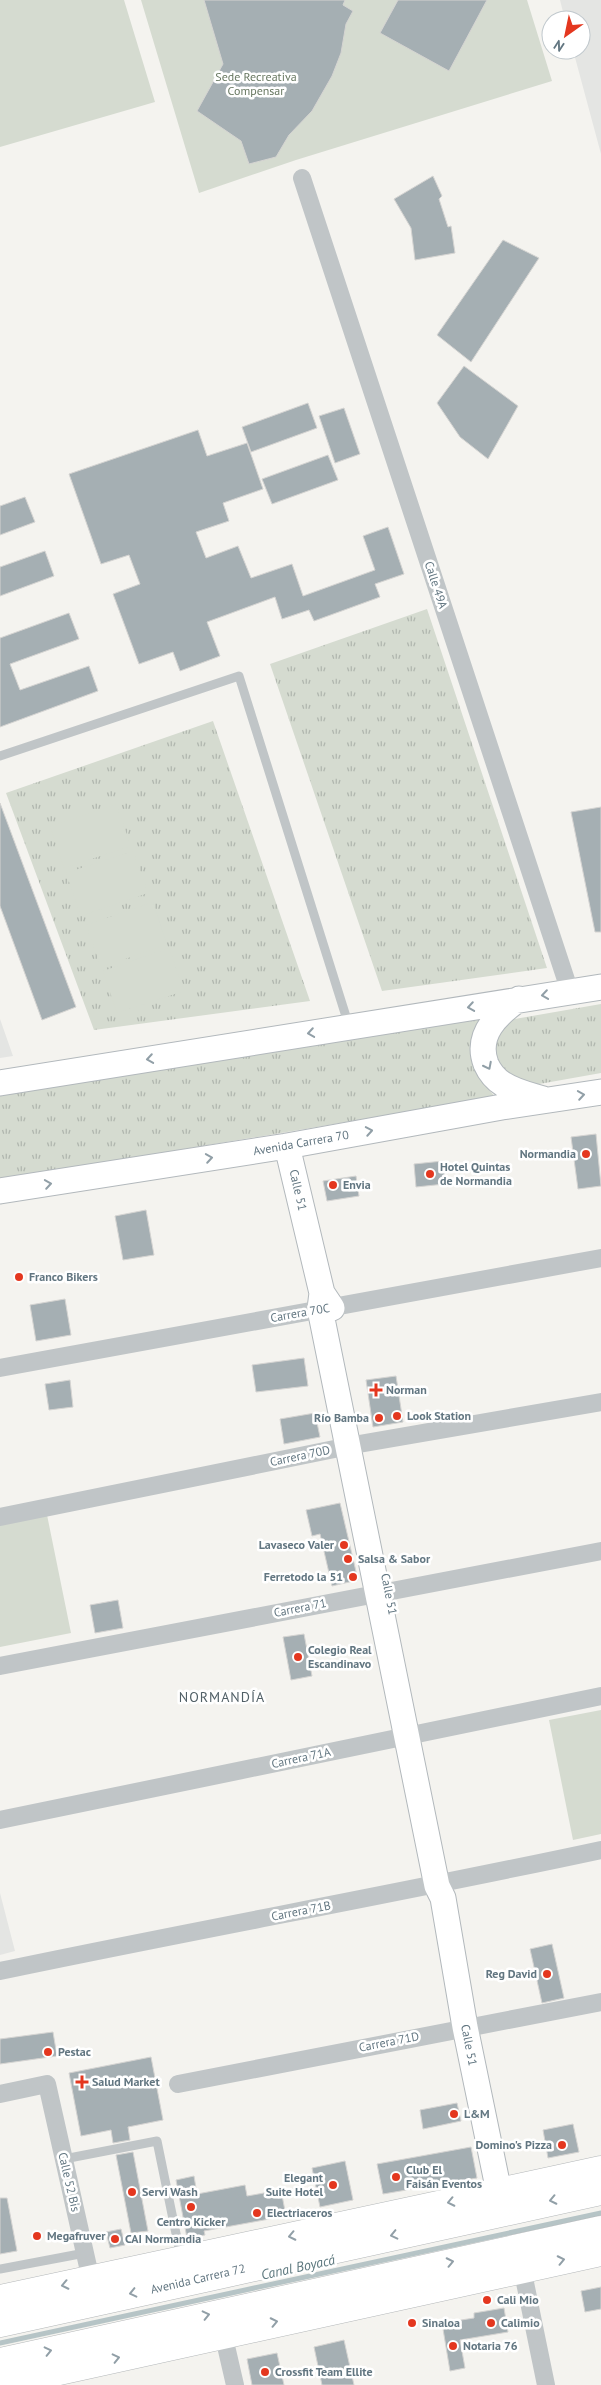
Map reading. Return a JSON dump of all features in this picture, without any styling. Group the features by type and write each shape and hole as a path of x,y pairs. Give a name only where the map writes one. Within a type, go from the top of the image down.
{"highway":[{"name":"Avenida Carrera 72","path":"0,2300 559,2179 600,2184"},
{"name":"Avenida Carrera 72","path":"0,2323 600,2184"},
{"path":"0,2362 601,2230"},
{"path":"0,2384 223,2333 601,2252"},
{"path":"342,2308 379,2278"}],"main road":[{"path":"0,1083 601,987"},
{"path":"519,999 504,1009 486,1031 483,1041 484,1058 489,1071 503,1084 547,1100"},
{"name":"Avenida Carrera 70","path":"0,1191 287,1146 601,1092"},
{"name":"Calle 51","path":"287,1146 325,1303 354,1445 443,1889 465,2028 499,2192"}],"street":[{"name":"Calle 49A","path":"302,178 570,992"},
{"name":"Carrera 70C","path":"0,1368 325,1303 601,1258"},
{"name":"Carrera 70D","path":"0,1517 354,1445 601,1402"},
{"name":"Carrera 71","path":"0,1666 601,1551"},
{"name":"Carrera 71A","path":"0,1820 601,1696"},
{"name":"Carrera 71B","path":"0,1971 148,1940 443,1889 601,1850"},
{"name":"Carrera 71D","path":"178,2084 601,2002"},
{"name":"Calle 52 Bis","path":"0,2094 47,2084 91,2280"},
{"path":"522,2268 546,2385"},
{"path":"223,2333 235,2385"}],"lane":[{"path":"0,756 239,676 349,1027"},
{"path":"64,2159 157,2141 181,2260"},
{"path":"0,2269 85,2253"}],"shaded area":[{"path":"560,0 601,0 601,154 576,60 591,60 591,10 562,10"},
{"path":"0,1019 13,1056 0,1058"},
{"path":"0,1893 15,1951 0,1955"}],"green space":[{"path":"0,0 124,0 155,102 0,147"},
{"name":"Sede Recreativa Compensar","path":"141,0 527,0 541,45 541,60 546,60 552,81 296,160 199,193"},
{"path":"427,609 547,968 382,991 270,664"},
{"path":"213,721 310,1001 94,1030 6,793"},
{"path":"116,804 131,846 64,868 50,826"},
{"path":"133,851 148,893 81,916 66,873"},
{"path":"153,902 167,945 101,967 86,925"},
{"path":"169,948 184,991 117,1013 103,971"},
{"path":"601,1004 601,1073 528,1086 505,1075 495,1063 494,1033 509,1020"},
{"path":"485,1016 484,1083 495,1097 0,1180 0,1093"},
{"path":"46,1510 71,1633 0,1647 0,1519"},
{"path":"601,1710 601,1834 573,1840 549,1720"}],"building":[{"path":"204,0 345,0 343,5 353,11 346,24 341,53 332,76 312,111 289,135 276,157 249,164 241,141 197,111 223,64"},
{"path":"398,0 487,0 449,71 380,33"},
{"path":"433,176 442,196 439,199 448,227 451,226 455,253 415,260 411,228 394,199"},
{"path":"503,240 539,258 471,362 437,335"},
{"path":"464,366 518,406 488,459 460,437 437,403"},
{"path":"308,403 317,428 251,452 242,427"},
{"path":"344,408 360,454 335,463 319,416"},
{"path":"198,430 207,456 247,443 263,489 223,503 229,521 196,532 206,558 238,546 251,578 292,564 303,596 375,570 363,536 388,527 404,574 375,584 380,597 314,621 309,610 282,619 275,597 207,622 220,656 180,671 173,652 139,664 113,594 140,584 129,555 101,564 69,474"},
{"path":"328,455 338,480 272,504 262,479"},
{"path":"25,497 35,522 0,535 0,506"},
{"path":"45,551 54,576 0,596 0,567"},
{"path":"69,613 79,639 10,664 20,690 89,666 98,691 0,727 0,638"},
{"path":"0,803 76,1007 42,1020 0,906"},
{"path":"601,807 601,932 595,932 571,812"},
{"name":"Normandia","path":"596,1134 601,1186 578,1189 571,1137"},
{"name":"Hotel Quintas de Normandia","path":"443,1161 445,1184 416,1187 414,1164"},
{"path":"356,1176 359,1196 327,1201 323,1181"},
{"path":"146,1210 154,1255 123,1260 115,1216"},
{"path":"65,1299 71,1335 36,1341 30,1305"},
{"path":"304,1358 308,1386 256,1392 252,1365"},
{"path":"396,1376 403,1422 373,1427 366,1380"},
{"path":"70,1380 73,1407 49,1410 45,1384"},
{"path":"315,1413 320,1437 284,1444 280,1419"},
{"path":"340,1503 358,1580 332,1586 320,1534 312,1536 306,1510"},
{"path":"118,1600 123,1628 95,1633 90,1605"},
{"name":"Colegio Real Escandinavo","path":"304,1634 312,1676 291,1680 283,1637"},
{"name":"Reg David","path":"552,1944 564,1998 542,2003 530,1949"},
{"path":"53,2032 57,2056 0,2064 0,2039"},
{"path":"151,2057 163,2120 128,2127 130,2140 113,2143 111,2130 81,2136 69,2073"},
{"path":"457,2103 461,2121 423,2129 420,2110"},
{"path":"573,2124 579,2152 548,2158 543,2130"},
{"path":"471,2147 477,2178 383,2194 377,2164"},
{"name":"Servi Wash","path":"133,2152 148,2231 131,2233 116,2155"},
{"name":"Elegant Suite Hotel","path":"345,2161 353,2200 320,2207 312,2168"},
{"path":"194,2176 197,2194 245,2185 247,2196 281,2190 286,2216 204,2231 205,2235 187,2238 176,2180"},
{"path":"0,2198 7,2198 17,2251 0,2254"},
{"name":"CAI Normandia","path":"121,2229 125,2245 110,2248 106,2232"},
{"path":"601,2287 601,2309 585,2312 581,2291"},
{"path":"504,2308 508,2332 460,2340 465,2368 450,2371 442,2323 474,2318 474,2313"},
{"path":"344,2340 354,2385 322,2385 314,2347"},
{"name":"Crossfit Team Ellite","path":"277,2353 284,2385 252,2385 247,2359"}],"waterway":[{"name":"Canal Boyacá","path":"0,2343 601,2213"}],"place":[{"name":"Normandia","path":"586,1154"},
{"name":"Hotel Quintas de Normandia","path":"430,1174"},
{"name":"Envia","path":"333,1185"},
{"name":"Franco Bikers","path":"19,1277"},
{"name":"Norman","path":"376,1390"},
{"name":"Look Station","path":"397,1416"},
{"name":"Río Bamba","path":"379,1418"},
{"name":"Lavaseco Valer","path":"344,1545"},
{"name":"Salsa & Sabor","path":"348,1559"},
{"name":"Ferretodo la 51","path":"353,1577"},
{"name":"Colegio Real Escandinavo","path":"298,1657"},
{"name":"Reg David","path":"547,1974"},
{"name":"Pestac","path":"48,2052"},
{"name":"Salud Market","path":"82,2082"},
{"name":"L&M","path":"454,2114"},
{"name":"Domino's Pizza","path":"562,2145"},
{"name":"Club El Faisán Eventos","path":"396,2177"},
{"name":"Elegant Suite Hotel","path":"333,2185"},
{"name":"Servi Wash","path":"132,2192"},
{"name":"Centro Kicker","path":"191,2207"},
{"name":"Electriaceros","path":"257,2213"},
{"name":"Megafruver","path":"37,2236"},
{"name":"CAI Normandia","path":"115,2239"},
{"name":"Cali Mio","path":"487,2300"},
{"name":"Sinaloa","path":"412,2323"},
{"name":"Calimio","path":"491,2323"},
{"name":"Notaria 76","path":"453,2346"},
{"name":"Crossfit Team Ellite","path":"265,2372"}],"district":[{"name":"NORMANDÍA","path":"222,1697"}]}
